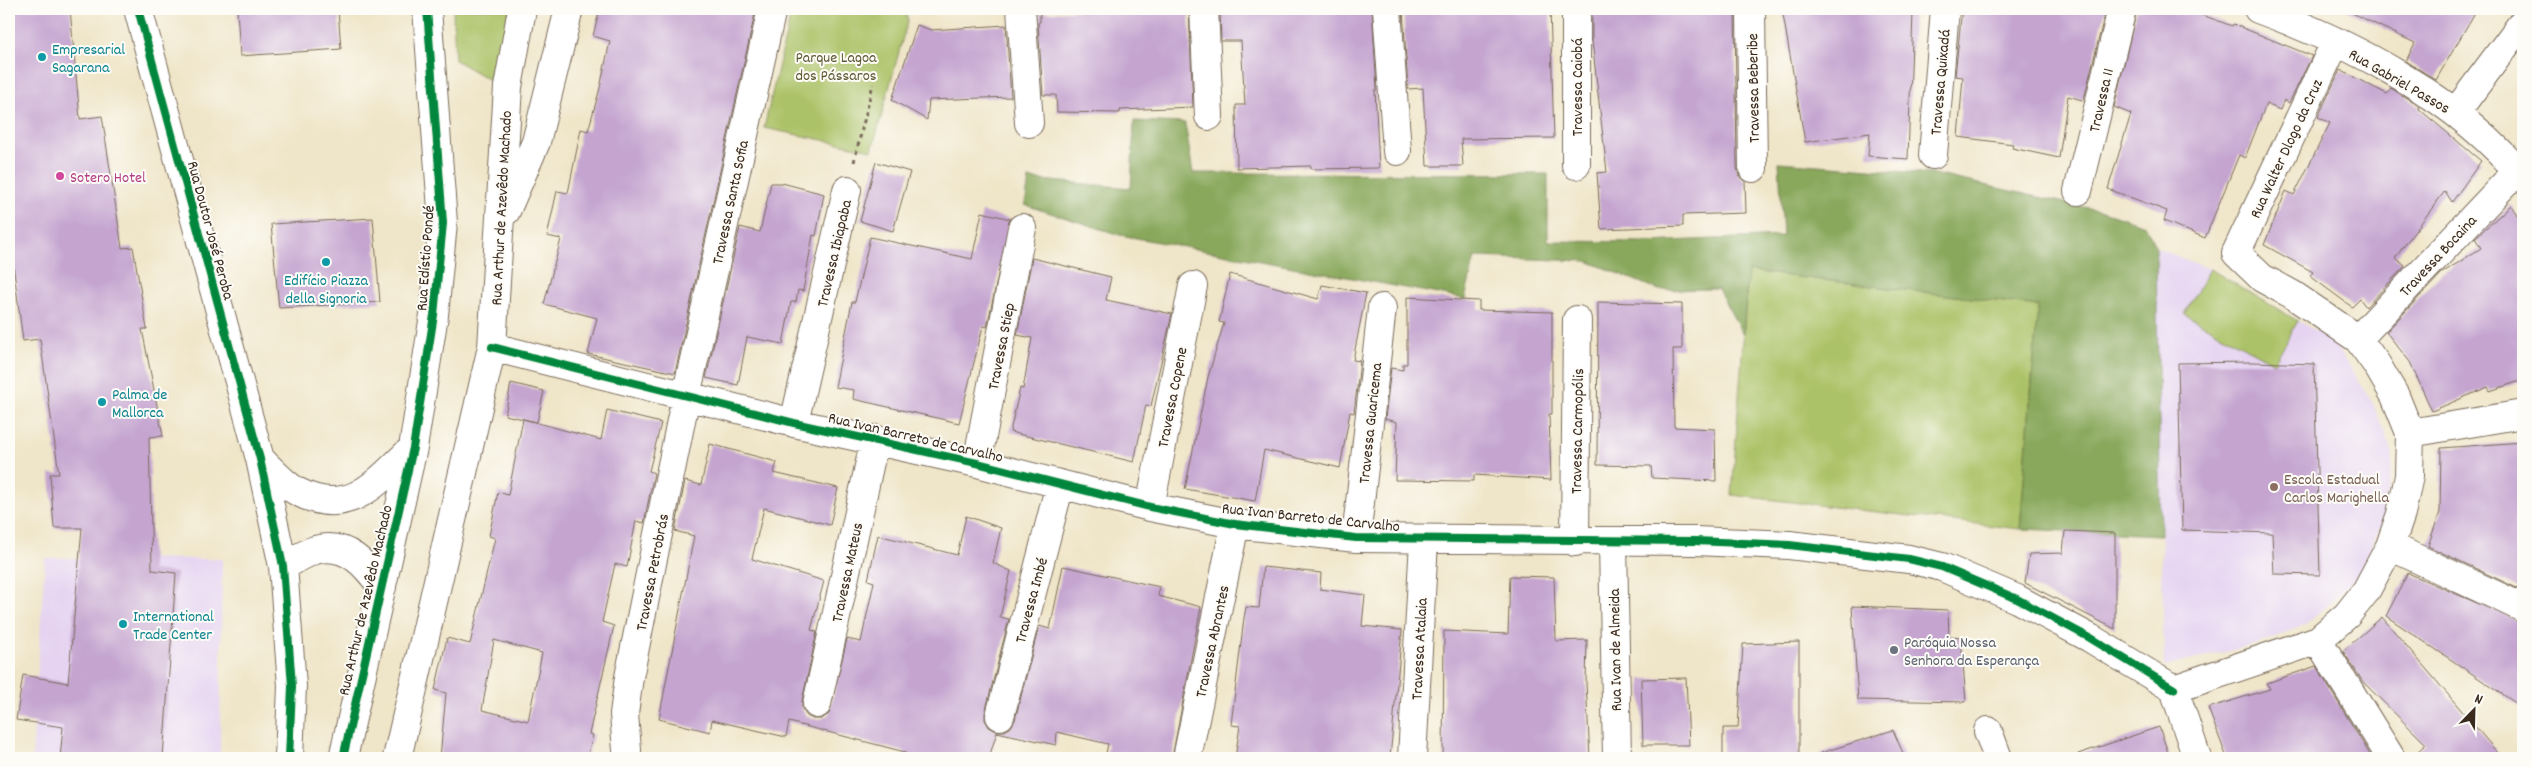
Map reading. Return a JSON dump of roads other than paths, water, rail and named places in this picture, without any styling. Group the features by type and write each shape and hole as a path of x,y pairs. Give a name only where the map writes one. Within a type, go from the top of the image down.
{"street":[{"name":"Rua Doutor José Peroba","path":"138,9 260,459"},
{"name":"Rua Edístio Pondé","path":"413,448 434,315 443,223 427,9"},
{"name":"Rua Arthur de Azevêdo Machado","path":"397,758 492,347 508,86 522,9"},
{"path":"499,228 536,142 569,9"},
{"name":"Travessa Santa Sofia","path":"686,396 772,9"},
{"path":"1021,9 1029,123"},
{"path":"1204,9 1209,116"},
{"path":"1388,9 1397,151"},
{"name":"Travessa Caiobá","path":"1576,9 1576,165"},
{"name":"Travessa Beberibe","path":"1751,9 1753,168"},
{"name":"Travessa Quixadá","path":"1933,155 1945,9"},
{"name":"Travessa 11","path":"2078,191 2122,9"},
{"name":"Rua Gabriel Passos","path":"2258,9 2304,17 2335,43 2387,69 2456,112 2520,174"},
{"path":"2456,112 2523,22"},
{"name":"Rua Walter Dlogo da Cruz","path":"2335,43 2236,253 2262,278 2293,295 2358,340"},
{"name":"Travessa Bocaina","path":"2358,340 2520,174"},
{"name":"Travessa Ibiapaba","path":"794,423 847,190"},
{"name":"Travessa Stiep","path":"977,463 1022,228"},
{"name":"Travessa Copene","path":"1150,507 1193,286"},
{"name":"Travessa Guaricema","path":"1356,538 1382,308"},
{"name":"Travessa Carmopólis","path":"1575,542 1577,320"},
{"path":"2197,758 2174,689 2318,640 2346,615 2366,591 2390,546 2401,514 2409,476 2410,433 2395,396 2377,365 2358,340"},
{"name":"Rua Ivan Barreto de Carvalho","path":"492,347 794,423 875,439 1150,507 1235,524 1356,538 1424,541 1789,545 1909,560 1942,567 2025,604 2090,638 2174,689"},
{"name":"Travessa Petrobrás","path":"627,750 624,714 629,678 686,396"},
{"path":"2410,433 2523,414"},
{"name":"Travessa Mateus","path":"817,704 875,439"},
{"path":"260,459 297,492 334,503 365,493 413,448"},
{"name":"Rua Arthur de Azevêdo Machado","path":"343,758 413,448"},
{"path":"260,459 284,566 292,686 288,758"},
{"name":"Travessa Imbé","path":"1000,716 1060,484"},
{"name":"Travessa Abrantes","path":"1187,758 1235,524"},
{"name":"Travessa Atalaia","path":"1412,758 1424,541"},
{"name":"Rua Ivan de Almeida","path":"1613,542 1617,758"},
{"path":"2390,546 2523,608"},
{"path":"284,566 316,550 334,549 351,553 368,568 382,587"},
{"path":"2318,640 2391,758"},
{"path":"1988,731 1998,758"}],"place":[{"name":"Empresarial Sagarana","path":"42,57"},
{"name":"Sotero Hotel","path":"60,176"},
{"name":"Edifício Piazza della Signoria","path":"326,262"},
{"name":"Palma de Mallorca","path":"102,402"},
{"name":"Escola Estadual Carlos Marighella","path":"2274,487"},
{"name":"International Trade Center","path":"123,624"},
{"name":"Paróquia Nossa Senhora da Esperança","path":"1894,650"}],"park label":[{"name":"Parque Lagoa dos Pássaros","path":"836,65"}]}
